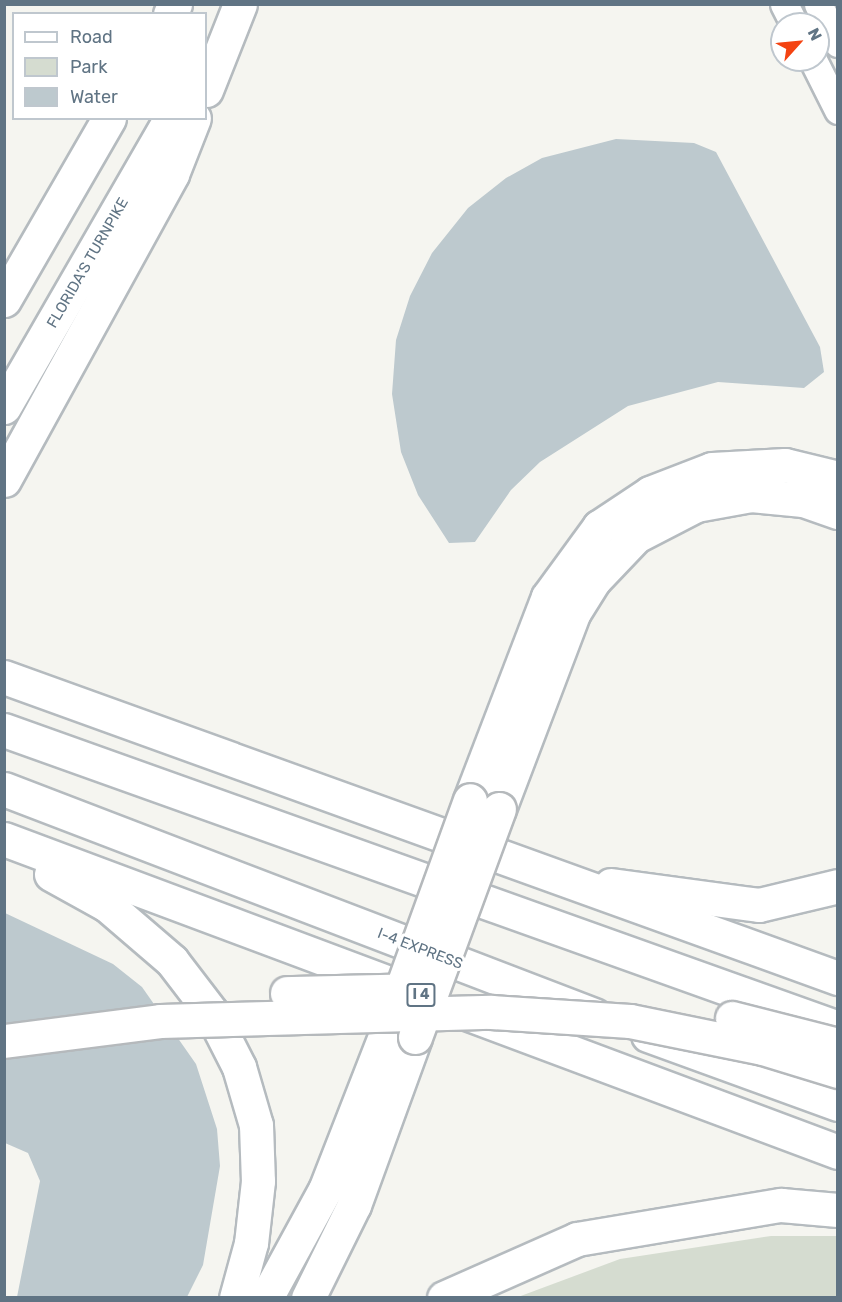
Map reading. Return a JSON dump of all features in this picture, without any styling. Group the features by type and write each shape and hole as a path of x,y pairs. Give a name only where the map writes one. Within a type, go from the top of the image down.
{"highway":[{"path":"207,57 238,4"},
{"path":"207,87 238,4"},
{"path":"4,300 109,120"},
{"name":"FLORIDA'S TURNPIKE","path":"4,407 170,120"},
{"path":"4,480 172,174 193,120"},
{"path":"308,1298 354,1205 401,1032 485,805 548,597 599,527 650,493 712,469 785,465 837,478"},
{"path":"485,805 574,612 594,580 636,536 696,504 742,496 803,500 837,512"},
{"path":"4,677 837,978"},
{"path":"4,730 837,1028"},
{"name":"I-4 EXPRESS","path":"4,789 837,1104"},
{"name":"I 4","path":"4,839 837,1152"},
{"path":"4,848 107,905 172,961 211,1012 230,1048 256,1125 258,1181 251,1243 236,1298"},
{"path":"579,885 640,885 759,905 837,886"},
{"path":"4,1019 68,1006 160,999 480,990 626,999 720,1015 837,1045"},
{"path":"4,1041 160,1021 491,1012 630,1021 763,1048 837,1071"},
{"path":"267,1298 325,1190 401,1032"},
{"path":"444,1298 566,1244 609,1232 781,1205 837,1210"}],"street":[{"path":"818,4 837,43"},
{"path":"826,72 837,110"}],"green space":[{"path":"771,1236 837,1236 837,1297 518,1297 620,1259"}],"water":[{"path":"616,139 694,143 716,152 820,347 824,372 804,388 718,382 628,406 540,462 511,490 475,542 449,543 418,495 401,452 392,394 396,340 410,296 432,253 468,208 506,178 542,158"},
{"path":"5,913 113,964 142,987 196,1064 217,1129 220,1166 203,1265 187,1297 17,1297 40,1181 28,1153 5,1143"}]}
